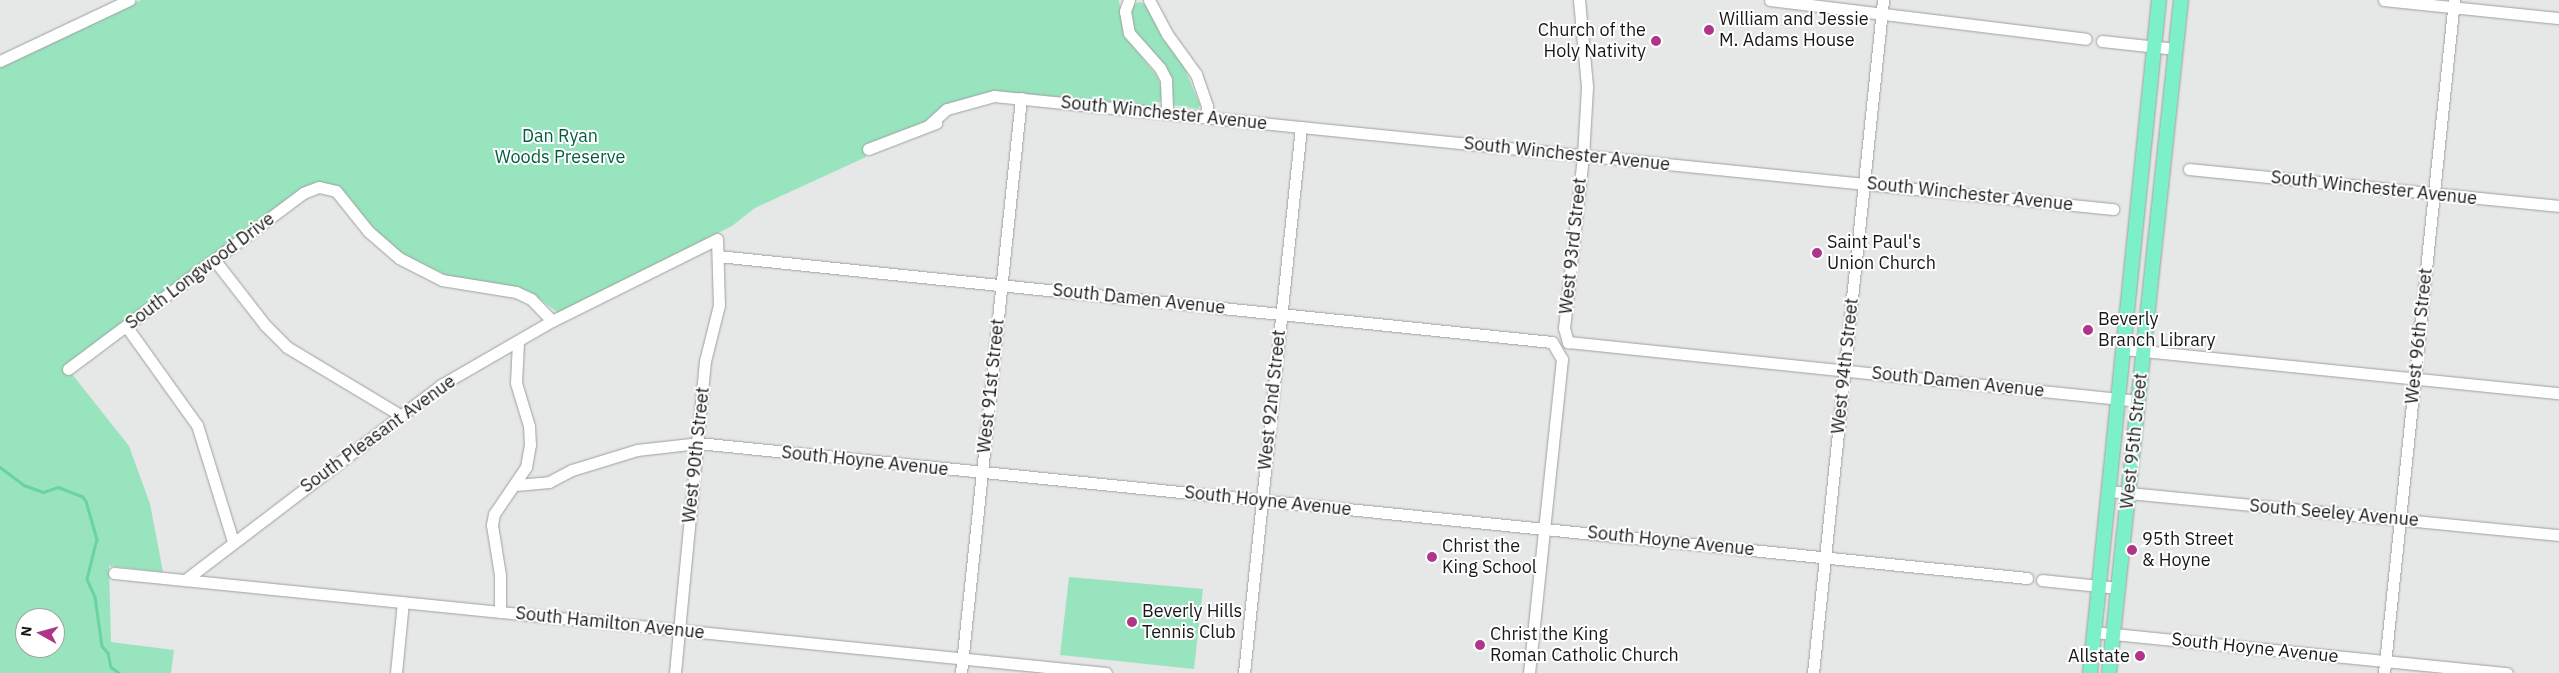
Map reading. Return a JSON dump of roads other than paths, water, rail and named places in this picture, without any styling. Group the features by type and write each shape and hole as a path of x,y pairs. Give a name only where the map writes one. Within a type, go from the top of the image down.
{"main road":[{"name":"West 95th Street","path":"2090,673 2159,0"},
{"name":"West 95th Street","path":"2109,673 2181,0"}],"street":[{"path":"0,61 130,0"},
{"path":"1129,0 1125,11 1129,33 1160,68 1166,80 1167,113"},
{"path":"1150,0 1167,34 1196,74 1207,106 1206,117"},
{"name":"West 93rd Street","path":"1529,673 1583,156 1587,78 1579,0"},
{"path":"1770,0 2086,39"},
{"name":"West 94th Street","path":"1813,673 1883,0"},
{"path":"2384,0 2454,4 2559,18"},
{"name":"West 96th Street","path":"2384,673 2454,4"},
{"path":"2102,41 2176,49"},
{"path":"868,149 929,124 938,123 960,106 994,96 1021,98"},
{"name":"South Winchester Avenue","path":"1021,98 2113,209"},
{"name":"West 91st Street","path":"960,673 1021,98"},
{"name":"West 92nd Street","path":"1244,673 1301,127"},
{"name":"South Winchester Avenue","path":"2189,170 2559,206"},
{"name":"South Longwood Drive","path":"68,369 216,262 303,193 319,187 336,191 368,231 399,258 442,280 516,292 531,299 552,321"},
{"name":"South Pleasant Avenue","path":"184,580 441,385 552,321 717,239"},
{"name":"West 90th Street","path":"674,673 705,361 717,324 717,239"},
{"name":"South Damen Avenue","path":"718,256 1547,340 1563,344 1844,370 2138,402"},
{"path":"216,262 265,325 287,347 402,416"},
{"path":"126,326 197,425 233,541"},
{"path":"500,612 500,575 492,525 498,505 516,485 526,466 530,445 529,426 516,382 518,342"},
{"path":"2124,349 2559,393"},
{"name":"South Hoyne Avenue","path":"516,485 549,482 572,470 637,450 698,443 1262,501 1544,527 2027,578"},
{"name":"South Seeley Avenue","path":"2109,491 2559,535"},
{"name":"South Hamilton Avenue","path":"114,573 1106,673"},
{"path":"2042,580 2118,588"},
{"path":"396,673 403,602"},
{"name":"South Hoyne Avenue","path":"2094,632 2506,673"}],"waterway":[{"path":"0,467 24,485 43,492 58,487 82,496 86,501 97,539 87,579 95,597 102,646 108,653 111,667 119,673"}],"place":[{"name":"William and Jessie M. Adams House","path":"1709,30"},
{"name":"Church of the Holy Nativity","path":"1656,41"},
{"name":"Saint Paul's Union Church","path":"1817,253"},
{"name":"Beverly Branch Library","path":"2088,330"},
{"name":"95th Street & Hoyne","path":"2132,550"},
{"name":"Christ the King School","path":"1432,557"},
{"name":"Beverly Hills Tennis Club","path":"1132,622"},
{"name":"Christ the King Roman Catholic Church","path":"1480,645"},
{"name":"Allstate","path":"2140,656"}],"park label":[{"name":"Dan Ryan Woods Preserve","path":"560,147"}]}
